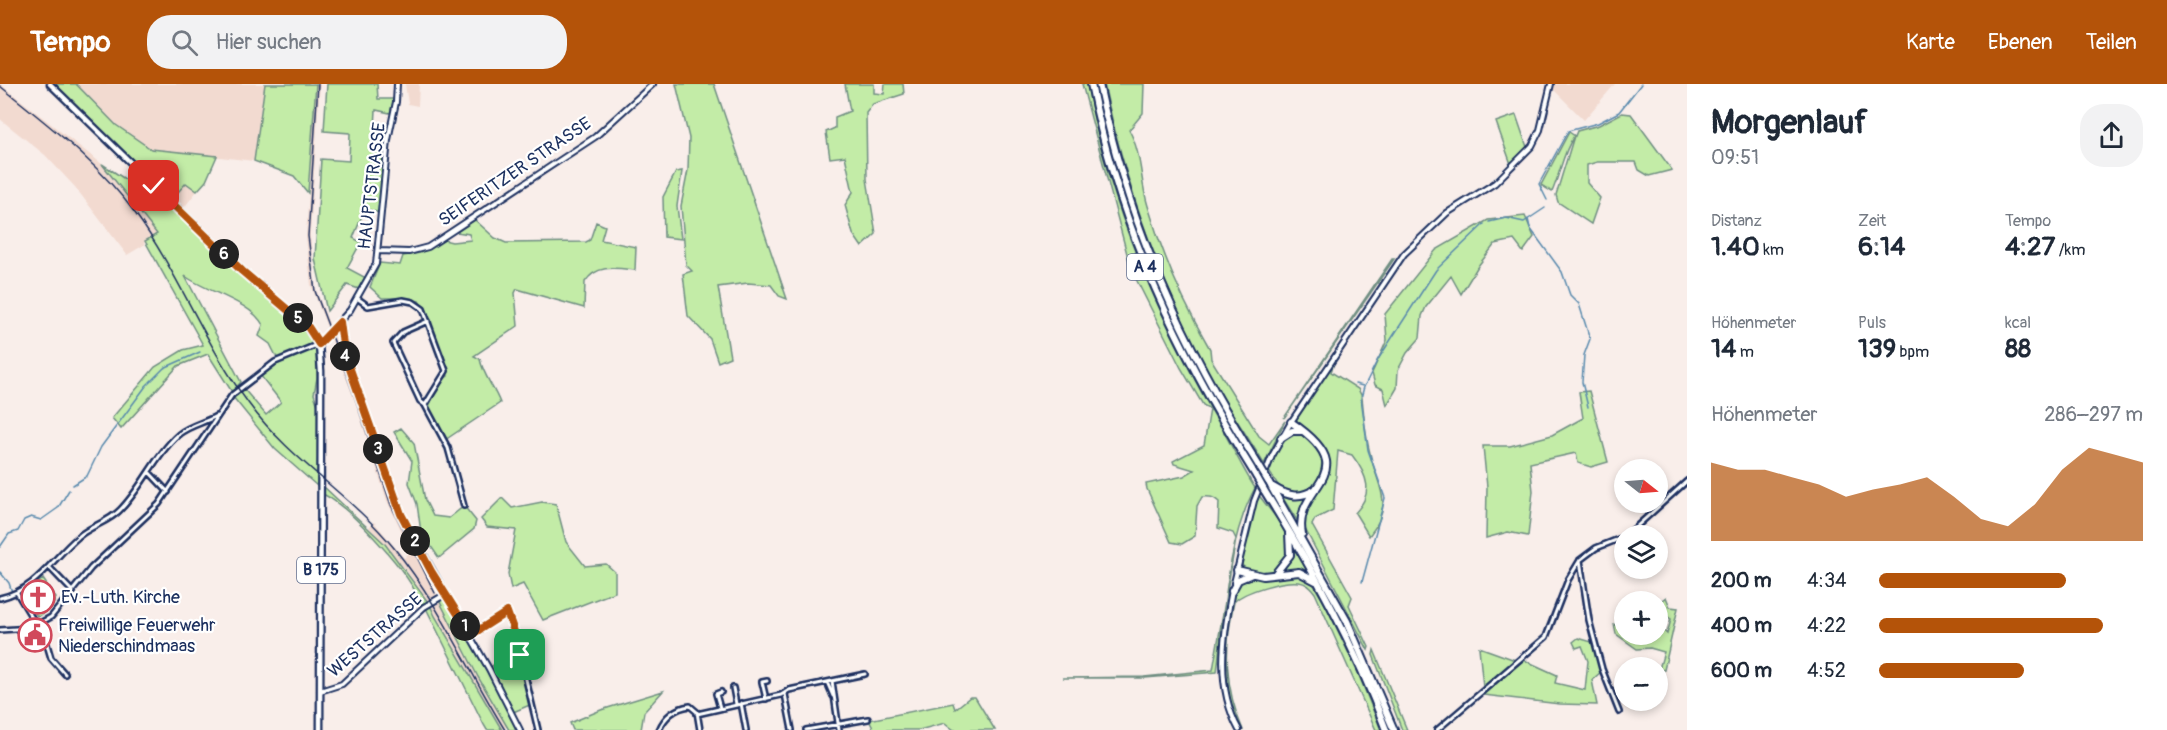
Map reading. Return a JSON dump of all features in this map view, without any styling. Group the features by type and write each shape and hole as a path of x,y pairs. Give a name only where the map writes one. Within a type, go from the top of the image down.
{"highway":[{"name":"A 4","path":"1091,84 1117,190 1153,288 1203,389 1319,584 1359,663 1386,730"},
{"name":"A 4","path":"1099,84 1124,186 1157,276 1211,388 1302,538 1355,637 1394,730"},
{"path":"1291,422 1314,439 1324,455 1325,474 1319,488 1302,509 1300,517 1302,538"},
{"path":"1281,438 1292,431 1304,431"},
{"path":"1269,483 1293,496 1306,495 1319,488"},
{"path":"1275,574 1290,555 1288,529"},
{"path":"1236,570 1252,574 1299,572 1319,584"},
{"path":"1232,591 1238,580 1252,574"}],"main road":[{"path":"50,84 242,271 308,327 319,344"},
{"name":"HAUPTSTRASSE","path":"319,344 340,322 376,264 388,140 396,102 397,84"},
{"name":"SEIFERITZER STRASSE","path":"379,251 409,252 428,247 595,137 653,84"},
{"path":"1239,730 1229,707 1223,673 1223,641 1236,570 1254,501 1281,438 1404,254 1446,213 1489,188 1534,142 1541,125 1551,84"},
{"name":"B 175","path":"319,344 321,410 320,730"},
{"path":"446,594 471,635 520,730"},
{"name":"WESTSTRASSE","path":"320,691 342,684 424,607 446,594"}],"street":[{"path":"357,298 368,306 395,300 413,302 423,309 446,371 426,405"},
{"path":"428,321 403,332 393,343 420,401 426,405 448,448 463,504"},
{"path":"340,322 344,352 401,514 446,594"},
{"path":"0,630 36,625 51,617 91,568 134,529 168,492 218,414 245,382 291,353 319,344"},
{"path":"0,598 17,593 50,568 79,536 121,510 178,435 193,425 218,414"},
{"path":"149,472 168,492"},
{"path":"1637,525 1687,481"},
{"path":"1437,730 1546,637 1568,580 1580,560 1596,548 1614,541"},
{"path":"1580,560 1589,620 1602,669 1619,712"},
{"path":"50,568 73,592"},
{"path":"17,593 46,641 51,658 64,674"},
{"path":"471,635 507,612 516,637 538,730"},
{"path":"697,714 766,699 785,694 789,690 865,674"},
{"path":"766,699 762,682 767,681"},
{"path":"830,681 839,730"},
{"path":"733,688 746,730"},
{"path":"720,708 716,694 721,692"},
{"path":"785,694 792,730"},
{"path":"659,730 668,716 680,708 690,706 697,714 700,730"},
{"path":"806,730 867,719"}],"shaded area":[{"path":"0,84 102,164 158,235 145,240 144,245 127,255 75,187 45,155 0,119"},
{"path":"76,84 265,84 254,161 151,149 116,125"},
{"path":"316,84 320,84 310,235 316,290 351,381 394,507 466,655 507,726 502,730 428,602 406,570 369,527 374,522 404,558 411,551 387,501 356,405 311,285 306,237"},
{"path":"405,84 419,84 418,106 408,104"},
{"path":"1551,84 1615,84 1584,120 1550,86"},
{"path":"186,182 197,191 183,209 172,198"}],"green space":[{"path":"55,84 76,84 116,125 151,149 217,156 206,181 197,191 186,183 172,199"},
{"path":"265,84 316,84 308,193 294,176 254,161"},
{"path":"327,84 377,84 378,99 394,99 390,113 376,110 375,128 387,131 380,213 365,209 353,238 361,242 347,268 366,278 359,289 347,285 327,311 315,259 321,159 349,161 350,133 324,131"},
{"path":"676,84 714,84 787,299 779,296 771,285 748,283 718,287 730,357 718,362 710,339 688,316 683,274 692,271 686,265 681,206 688,170 689,138"},
{"path":"845,84 874,84 874,93 884,94 885,84 903,84 904,94 873,104 866,113 867,179 876,234 862,247 853,234 845,205 853,192 845,156 830,158 826,132 835,128 835,117 850,111"},
{"path":"1082,84 1087,84 1109,175 1123,219 1158,305 1199,388 1255,488 1236,541 1233,533 1218,528 1219,502 1214,498 1202,497 1197,506 1195,536 1182,544 1171,542 1147,489 1146,484 1184,476 1194,470 1174,464 1173,461 1204,445 1210,409 1203,405 1181,368 1131,269"},
{"path":"1104,84 1144,84 1143,113 1129,130 1139,158 1145,196 1160,243 1175,279 1210,349 1211,359 1259,436 1269,444 1285,421 1264,464 1212,379 1161,272 1134,198"},
{"path":"1622,113 1631,114 1672,170 1649,176 1639,170 1636,162 1597,162 1587,165 1587,183 1600,198 1591,224 1558,202 1556,195 1574,136 1552,192 1541,185 1569,132 1575,136 1577,131 1599,125"},
{"path":"1516,115 1527,147 1511,164 1496,122"},
{"path":"102,164 142,190 148,186 294,319 313,340 314,343 309,345 316,350 317,378 314,394 319,409 317,486 275,449 233,397 243,388 266,415 281,402 260,375 279,362 270,344 259,336 263,325 249,310 185,276 241,382 232,392 208,354 178,366 121,429 112,418 155,367 183,350 203,345 145,241 157,234"},
{"path":"682,171 677,206 681,239 664,237 663,197 676,172"},
{"path":"1525,216 1534,237 1523,252 1514,240 1495,244 1461,294 1451,276 1426,307 1422,316 1420,338 1407,353 1398,370 1397,388 1387,405 1383,389 1375,385 1372,373 1387,340 1385,314 1436,250 1488,220"},
{"path":"475,220 495,238 506,243 586,242 590,240 596,222 605,226 601,240 636,247 635,270 607,268 595,272 585,282 584,308 517,289 515,293 518,326 474,356 480,359 500,403 445,440 428,409 439,383 448,376 430,319 419,301 405,298 382,298 370,287 380,263 400,265 403,256 420,253 444,240 452,242 471,240 469,234 457,232"},
{"path":"1392,259 1394,259 1284,418"},
{"path":"1335,360 1331,372 1358,389 1362,397 1367,439 1382,495 1382,514 1369,536 1355,513 1361,506 1367,491 1365,477 1352,455 1338,451 1333,510 1315,519 1312,525 1352,597 1349,605 1369,647 1368,650 1302,523 1307,506 1327,473 1328,458 1320,442 1296,419"},
{"path":"1589,391 1608,462 1591,467 1578,463 1576,453 1530,463 1533,491 1528,536 1508,532 1486,538 1487,487 1483,446 1510,446 1552,435 1583,418 1579,392"},
{"path":"401,428 414,443 425,500 433,516 449,518 464,506 476,521 474,529 439,558 421,532 417,504 409,483 412,461 394,432"},
{"path":"1292,433 1305,434 1322,460 1321,471 1314,488 1294,495 1280,488 1268,470 1281,445"},
{"path":"323,486 385,544 428,602 421,604 405,576 379,543 349,513 323,494"},
{"path":"1313,493 1301,508 1298,522 1281,495"},
{"path":"1258,494 1286,535 1288,552 1285,560 1271,571 1254,573 1246,570 1241,563"},
{"path":"502,498 512,508 542,502 556,504 566,542 585,566 606,564 615,572 615,592 543,620 523,584 511,589 508,574 516,530 487,527 481,519"},
{"path":"1236,541 1224,606 1228,578"},
{"path":"1292,545 1308,574 1293,569 1281,572 1289,561"},
{"path":"1296,572 1311,580 1327,608 1358,673 1381,730 1376,730 1315,593 1307,584 1292,582 1255,590 1234,602 1227,651 1229,682 1243,730 1240,730 1229,699 1225,667 1226,631 1234,597 1240,584 1249,576 1269,578"},
{"path":"43,579 56,598 52,607 38,617 21,596"},
{"path":"447,598 488,669 519,730 509,730 478,677 439,600"},
{"path":"1668,602 1670,607 1678,608 1667,657 1663,657 1664,652 1650,648 1637,649 1631,645 1668,645 1671,619 1668,617"},
{"path":"430,605 502,730 487,730 484,725 426,608"},
{"path":"1224,606 1217,672 1145,678 1063,678 1144,677 1213,670"},
{"path":"1578,638 1592,642 1602,671 1592,680 1597,705 1560,704 1483,695 1524,660 1557,675 1555,683 1585,690 1588,661 1582,646 1576,648 1573,642"},
{"path":"1479,647 1518,661 1483,687"},
{"path":"518,649 532,704 511,713 489,669 503,656"},
{"path":"1374,650 1407,730 1402,730 1373,655"},
{"path":"663,691 644,712 641,730 573,730 570,723 601,710"},
{"path":"970,697 975,697 995,730 954,730 945,723 919,730 874,730 869,720 953,703 955,709"}],"waterway":[{"path":"1547,200 1539,184 1568,131 1598,123 1619,112 1641,84"},
{"path":"1489,222 1506,218 1524,222 1545,208"},
{"path":"1528,219 1530,228 1562,272 1570,295 1579,304 1590,339 1584,355 1582,382 1588,407"},
{"path":"1362,582 1385,498 1368,450 1361,398 1364,387 1377,361 1436,270 1484,224"},
{"path":"73,485 87,476 101,447 146,386 164,368 200,352"},
{"path":"1355,384 1363,386"},
{"path":"0,547 9,534 18,531 24,520 31,517 41,520 58,508 69,490"},
{"path":"0,572 9,583 12,592"},
{"path":"0,601 12,597"}],"railway":[{"path":"318,84 308,236 315,291 355,397 391,505 435,593"},
{"path":"0,86 72,145 121,194 151,236 219,358 249,404 283,443 359,511 394,548 425,591 505,730"}],"place":[{"name":"Ev.-Luth. Kirche","path":"38,597"},
{"name":"Freiwillige Feuerwehr Niederschindmaas","path":"35,635"}],"route":[{"path":"154,186 242,271 308,327 319,344 332,333 340,322 341,343 382,464 401,514 431,571 471,635 507,612 520,655"}]}
